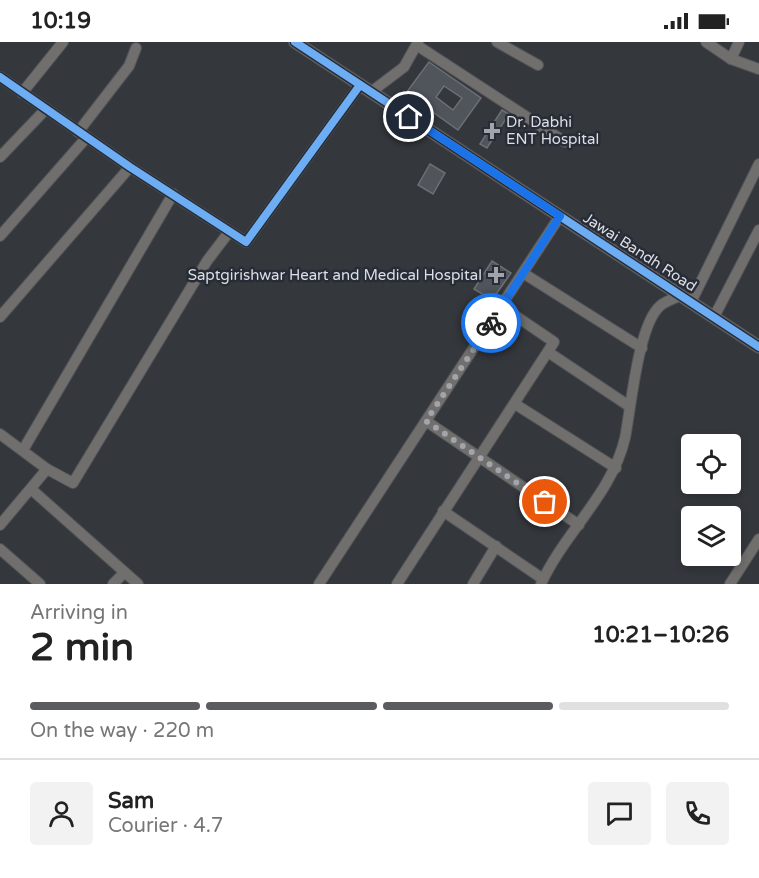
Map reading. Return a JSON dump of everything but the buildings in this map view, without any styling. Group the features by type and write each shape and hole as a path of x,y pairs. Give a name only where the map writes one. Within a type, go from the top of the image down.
{"street":[{"path":"22,93 63,42"},
{"name":"Jawai Bandh Road","path":"295,42 759,347"},
{"path":"497,42 538,65"},
{"path":"706,42 731,59 759,69"},
{"path":"731,59 740,42"},
{"path":"0,236 83,135 129,66 134,44"},
{"path":"372,92 404,67 418,44 566,142"},
{"path":"1,80 246,242 360,85"},
{"path":"0,157 46,109"},
{"path":"444,511 542,581 616,468 625,437 629,406 642,348 660,306 686,299 759,164"},
{"path":"0,317 130,167"},
{"path":"23,450 173,194"},
{"path":"319,584 560,216"},
{"path":"714,317 759,230"},
{"path":"0,434 47,469 73,483 207,261 229,232"},
{"path":"523,273 642,348"},
{"path":"396,584 554,342 501,306"},
{"path":"548,352 629,406"},
{"path":"515,404 616,468"},
{"path":"426,421 579,525"},
{"path":"0,525 47,469"},
{"path":"31,489 138,584"},
{"path":"730,584 759,539"},
{"path":"473,584 496,546"},
{"path":"0,549 40,584"},
{"path":"113,584 124,573"}],"cycle path":[{"path":"295,42 759,347"},
{"path":"0,77 130,167 246,242 360,85"}],"way so far":[{"path":"491,323 426,421 545,502"}],"place":[{"name":"Dr. Dabhi ENT Hospital","path":"492,131"},
{"name":"Saptgirishwar Heart and Medical Hospital","path":"496,275"}],"route":[{"path":"409,117 560,216 491,323"}]}
